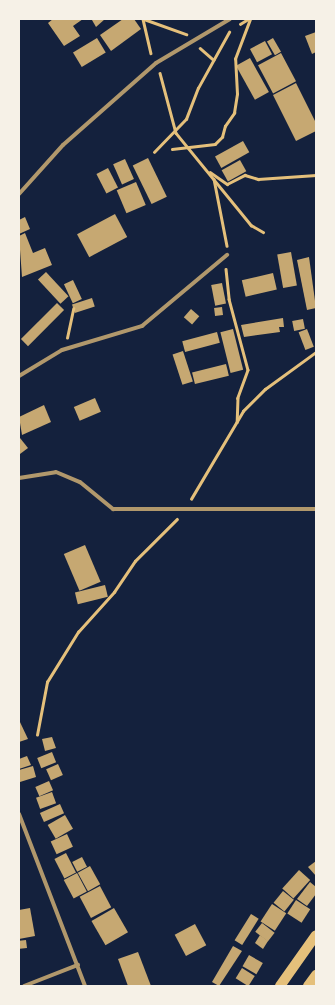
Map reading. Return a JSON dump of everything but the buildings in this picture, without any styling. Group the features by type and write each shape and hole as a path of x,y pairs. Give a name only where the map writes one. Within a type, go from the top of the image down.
{"main road":[{"path":"280,986 316,935"},
{"path":"308,986 316,975"}],"street":[{"path":"19,194 68,141 157,62 230,19"},
{"path":"19,376 62,350 142,326 227,255"},
{"path":"19,478 56,472 80,482 113,509 184,510 262,507 316,510"},
{"path":"19,814 20,821 85,986"},
{"path":"24,986 78,965"}],"path":[{"path":"144,19 198,37"},
{"path":"144,19 176,133 251,225 263,232"},
{"path":"154,152 176,133 228,33 249,19"},
{"path":"172,150 215,144 222,137 224,126 234,113 237,94 235,59 249,19"},
{"path":"193,40 214,60"},
{"path":"209,172 227,184 245,175 258,179 316,175"},
{"path":"214,179 227,255 228,298 248,370 238,398 237,423"},
{"path":"62,350 72,309"},
{"path":"37,735 47,682 78,632 114,592 135,561 184,510 237,423 265,389 316,352"}]}
